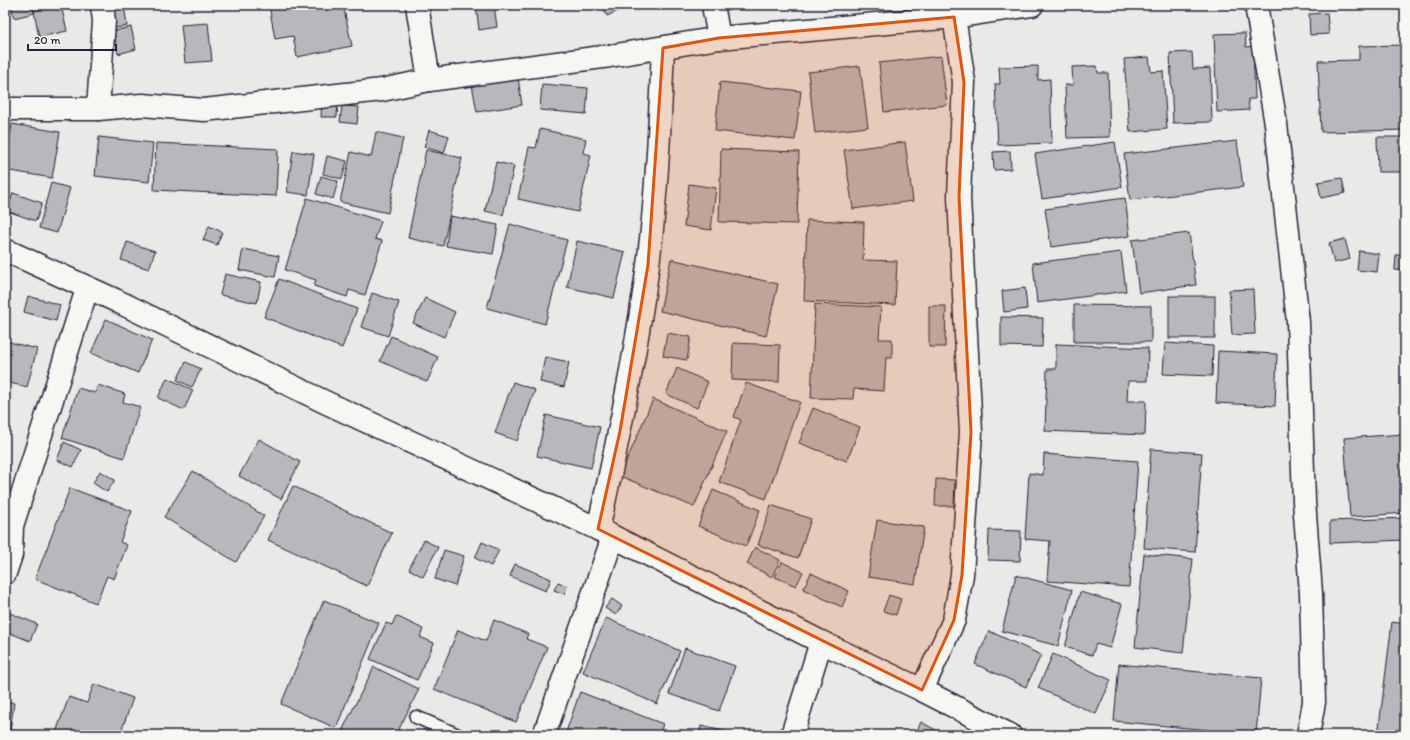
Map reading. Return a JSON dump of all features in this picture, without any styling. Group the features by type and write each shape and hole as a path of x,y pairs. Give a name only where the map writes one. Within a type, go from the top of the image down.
{"street":[{"path":"98,109 104,21 102,5"},
{"path":"418,5 429,80"},
{"path":"713,5 718,38"},
{"path":"5,109 98,109 142,106 204,110 382,90 429,80 663,48 718,38 954,17 1032,5"},
{"path":"1256,5 1276,124 1298,322 1304,501 1311,593 1314,702 1308,735"},
{"path":"922,690 954,620 962,575 971,432 959,197 964,82 954,17"},
{"path":"544,735 606,533 620,431 648,265 659,134 663,48"},
{"path":"5,250 87,289 115,300 327,403 606,533 821,642 922,690 1010,735"},
{"path":"7,560 12,526 87,289"},
{"path":"792,735 821,642"}],"lane":[{"path":"416,717 458,735"}],"highlighted area":[{"path":"954,17 964,82 959,197 971,432 962,575 954,620 922,690 598,529 620,431 648,265 663,48 719,38"}],"building":[{"path":"11,5 32,5 34,13 14,18"},
{"path":"61,5 67,31 39,37 34,11"},
{"path":"105,5 124,5 127,26 109,29"},
{"path":"269,5 343,5 352,46 297,57 293,36 275,39"},
{"path":"476,5 494,5 497,27 479,30"},
{"path":"602,5 631,5 607,16"},
{"path":"1327,13 1329,34 1310,35 1309,14"},
{"path":"208,23 212,61 185,63 181,25"},
{"path":"131,27 136,49 118,54 114,31"},
{"path":"1245,33 1246,47 1253,46 1255,99 1248,99 1249,110 1217,112 1214,34"},
{"path":"1405,45 1405,130 1321,132 1318,61 1359,60 1359,46"},
{"path":"1192,52 1193,69 1210,68 1212,122 1173,123 1170,53"},
{"path":"941,56 947,105 884,112 879,63"},
{"path":"1149,57 1151,72 1163,71 1167,129 1130,132 1124,59"},
{"path":"860,66 868,127 815,133 808,72"},
{"path":"1038,66 1038,80 1050,79 1052,143 998,145 995,84 1000,84 999,67"},
{"path":"1097,66 1098,73 1108,73 1110,137 1067,138 1065,85 1073,85 1072,67"},
{"path":"518,78 522,105 477,112 472,85"},
{"path":"720,82 801,91 795,140 715,131"},
{"path":"542,84 588,88 586,114 540,110"},
{"path":"322,98 338,98 337,117 321,117"},
{"path":"342,106 359,107 357,124 340,122"},
{"path":"12,124 60,132 52,178 5,170"},
{"path":"5,126 11,128 5,147"},
{"path":"540,129 586,139 583,153 591,155 578,212 518,199 529,147 536,148"},
{"path":"429,130 449,136 444,153 424,147"},
{"path":"376,132 403,138 388,213 340,202 351,152 371,157"},
{"path":"99,137 153,143 149,182 95,176"},
{"path":"1377,137 1405,137 1405,172 1378,172"},
{"path":"1237,141 1243,187 1130,200 1124,154"},
{"path":"905,142 913,201 853,209 844,150"},
{"path":"1115,142 1122,187 1042,199 1035,154"},
{"path":"156,143 278,149 276,196 154,190"},
{"path":"721,149 799,152 797,224 719,222"},
{"path":"426,150 462,158 443,246 408,238"},
{"path":"293,151 314,154 308,195 287,192"},
{"path":"1010,151 1011,169 994,170 993,152"},
{"path":"327,156 347,161 342,179 323,174"},
{"path":"496,162 514,166 503,215 485,211"},
{"path":"321,176 338,181 333,199 316,194"},
{"path":"1342,178 1345,193 1321,198 1318,182"},
{"path":"51,183 70,188 57,233 39,228"},
{"path":"689,184 716,188 711,230 684,226"},
{"path":"13,193 42,203 36,221 7,211"},
{"path":"307,198 381,221 375,239 382,241 365,295 349,290 347,297 314,286 316,280 285,270"},
{"path":"1125,198 1130,236 1051,247 1045,209"},
{"path":"450,216 498,225 493,254 446,246"},
{"path":"807,220 864,222 863,260 897,261 895,305 804,301"},
{"path":"510,224 567,240 545,324 487,308"},
{"path":"209,226 222,232 217,245 203,240"},
{"path":"1189,233 1196,285 1139,293 1132,240"},
{"path":"1345,239 1350,259 1334,263 1329,243"},
{"path":"577,241 625,252 614,298 567,287"},
{"path":"127,242 155,251 149,269 121,260"},
{"path":"243,249 279,256 275,277 239,270"},
{"path":"1359,251 1379,254 1377,272 1357,270"},
{"path":"1121,252 1126,291 1037,303 1033,263"},
{"path":"1396,255 1405,255 1405,271 1395,270"},
{"path":"671,259 778,284 766,336 660,311"},
{"path":"225,274 261,282 257,303 220,295"},
{"path":"279,279 357,309 342,348 264,317"},
{"path":"1405,282 1405,385 1402,385"},
{"path":"1025,288 1027,309 1004,312 1002,291"},
{"path":"1253,289 1255,334 1232,335 1229,290"},
{"path":"372,293 399,302 388,336 361,327"},
{"path":"28,296 60,305 56,321 24,312"},
{"path":"1169,296 1215,296 1215,338 1169,338"},
{"path":"425,298 455,312 444,337 413,323"},
{"path":"815,304 881,307 879,339 892,339 892,358 886,358 884,391 854,389 853,399 811,398"},
{"path":"1074,305 1151,306 1151,342 1074,342"},
{"path":"929,306 946,306 945,347 929,347"},
{"path":"1001,317 1043,318 1042,347 1001,346"},
{"path":"106,319 152,340 138,373 91,353"},
{"path":"667,333 691,337 687,360 663,356"},
{"path":"391,336 438,357 427,382 380,361"},
{"path":"5,341 37,349 27,387 5,382"},
{"path":"733,343 780,345 779,382 732,380"},
{"path":"1165,343 1213,346 1212,376 1163,374"},
{"path":"1056,344 1148,348 1147,381 1128,381 1127,401 1146,401 1145,435 1045,431 1047,369 1056,369"},
{"path":"1218,351 1277,354 1275,406 1216,403"},
{"path":"545,357 569,362 564,387 540,382"},
{"path":"186,362 201,369 192,387 177,380"},
{"path":"677,368 708,382 697,408 666,394"},
{"path":"167,378 193,390 184,410 158,398"},
{"path":"513,382 535,390 517,441 495,433"},
{"path":"746,383 800,402 766,499 719,482 741,420 734,417"},
{"path":"98,385 125,394 123,402 140,407 124,458 62,438 78,388 95,393"},
{"path":"653,399 727,431 694,507 620,476"},
{"path":"813,408 860,427 847,461 799,443"},
{"path":"546,415 600,427 591,468 537,456"},
{"path":"1405,434 1405,513 1350,517 1344,438"},
{"path":"259,439 300,462 281,499 239,476"},
{"path":"64,442 81,450 73,467 57,460"},
{"path":"1151,449 1202,453 1195,552 1144,548"},
{"path":"1044,454 1138,461 1129,587 1047,581 1050,541 1025,539 1029,473 1043,475"},
{"path":"100,471 115,480 107,492 93,483"},
{"path":"193,471 264,516 236,562 164,517"},
{"path":"936,479 955,480 954,506 935,506"},
{"path":"293,486 392,533 367,586 268,540"},
{"path":"70,488 132,511 120,542 127,545 114,579 107,576 96,603 35,579"},
{"path":"713,490 760,510 746,546 698,526"},
{"path":"771,505 811,519 798,558 758,545"},
{"path":"1405,518 1405,540 1330,543 1330,521"},
{"path":"877,520 924,527 915,584 868,577"},
{"path":"989,530 1021,531 1020,561 988,560"},
{"path":"424,540 438,547 423,577 409,569"},
{"path":"482,542 499,550 491,566 475,558"},
{"path":"755,547 780,560 772,577 747,564"},
{"path":"444,550 464,556 455,586 435,579"},
{"path":"1144,554 1193,559 1183,653 1135,647"},
{"path":"782,562 803,572 796,586 775,577"},
{"path":"515,564 551,579 546,591 510,576"},
{"path":"811,573 849,591 842,607 803,589"},
{"path":"1016,575 1072,590 1058,646 1002,631"},
{"path":"558,582 567,586 564,594 554,590"},
{"path":"1080,592 1122,604 1110,648 1096,644 1092,655 1065,647"},
{"path":"889,595 901,599 896,615 883,611"},
{"path":"612,599 622,606 616,615 605,608"},
{"path":"324,600 379,623 336,728 281,704"},
{"path":"10,613 37,624 30,641 5,631"},
{"path":"396,616 423,629 420,637 434,643 417,680 370,659 386,623 392,625"},
{"path":"606,618 680,651 657,704 583,672"},
{"path":"494,620 528,634 526,639 547,647 516,722 434,689 458,630 486,641"},
{"path":"1392,622 1405,624 1405,735 1378,735"},
{"path":"989,631 1041,655 1026,687 975,664"},
{"path":"685,648 735,666 719,711 669,694"},
{"path":"1053,654 1111,680 1096,714 1038,688"},
{"path":"1119,664 1261,678 1256,735 1209,735 1209,730 1114,721"},
{"path":"374,667 419,689 396,735 340,735"},
{"path":"94,684 133,698 120,735 66,735 56,732 69,697 87,703"},
{"path":"580,692 663,724 659,735 565,735"},
{"path":"5,701 14,703 10,731 5,730"},
{"path":"921,722 945,735 915,735"},
{"path":"701,726 732,733 732,735 699,735"},
{"path":"423,730 433,735 420,735"},
{"path":"674,731 692,735 674,735"}]}
